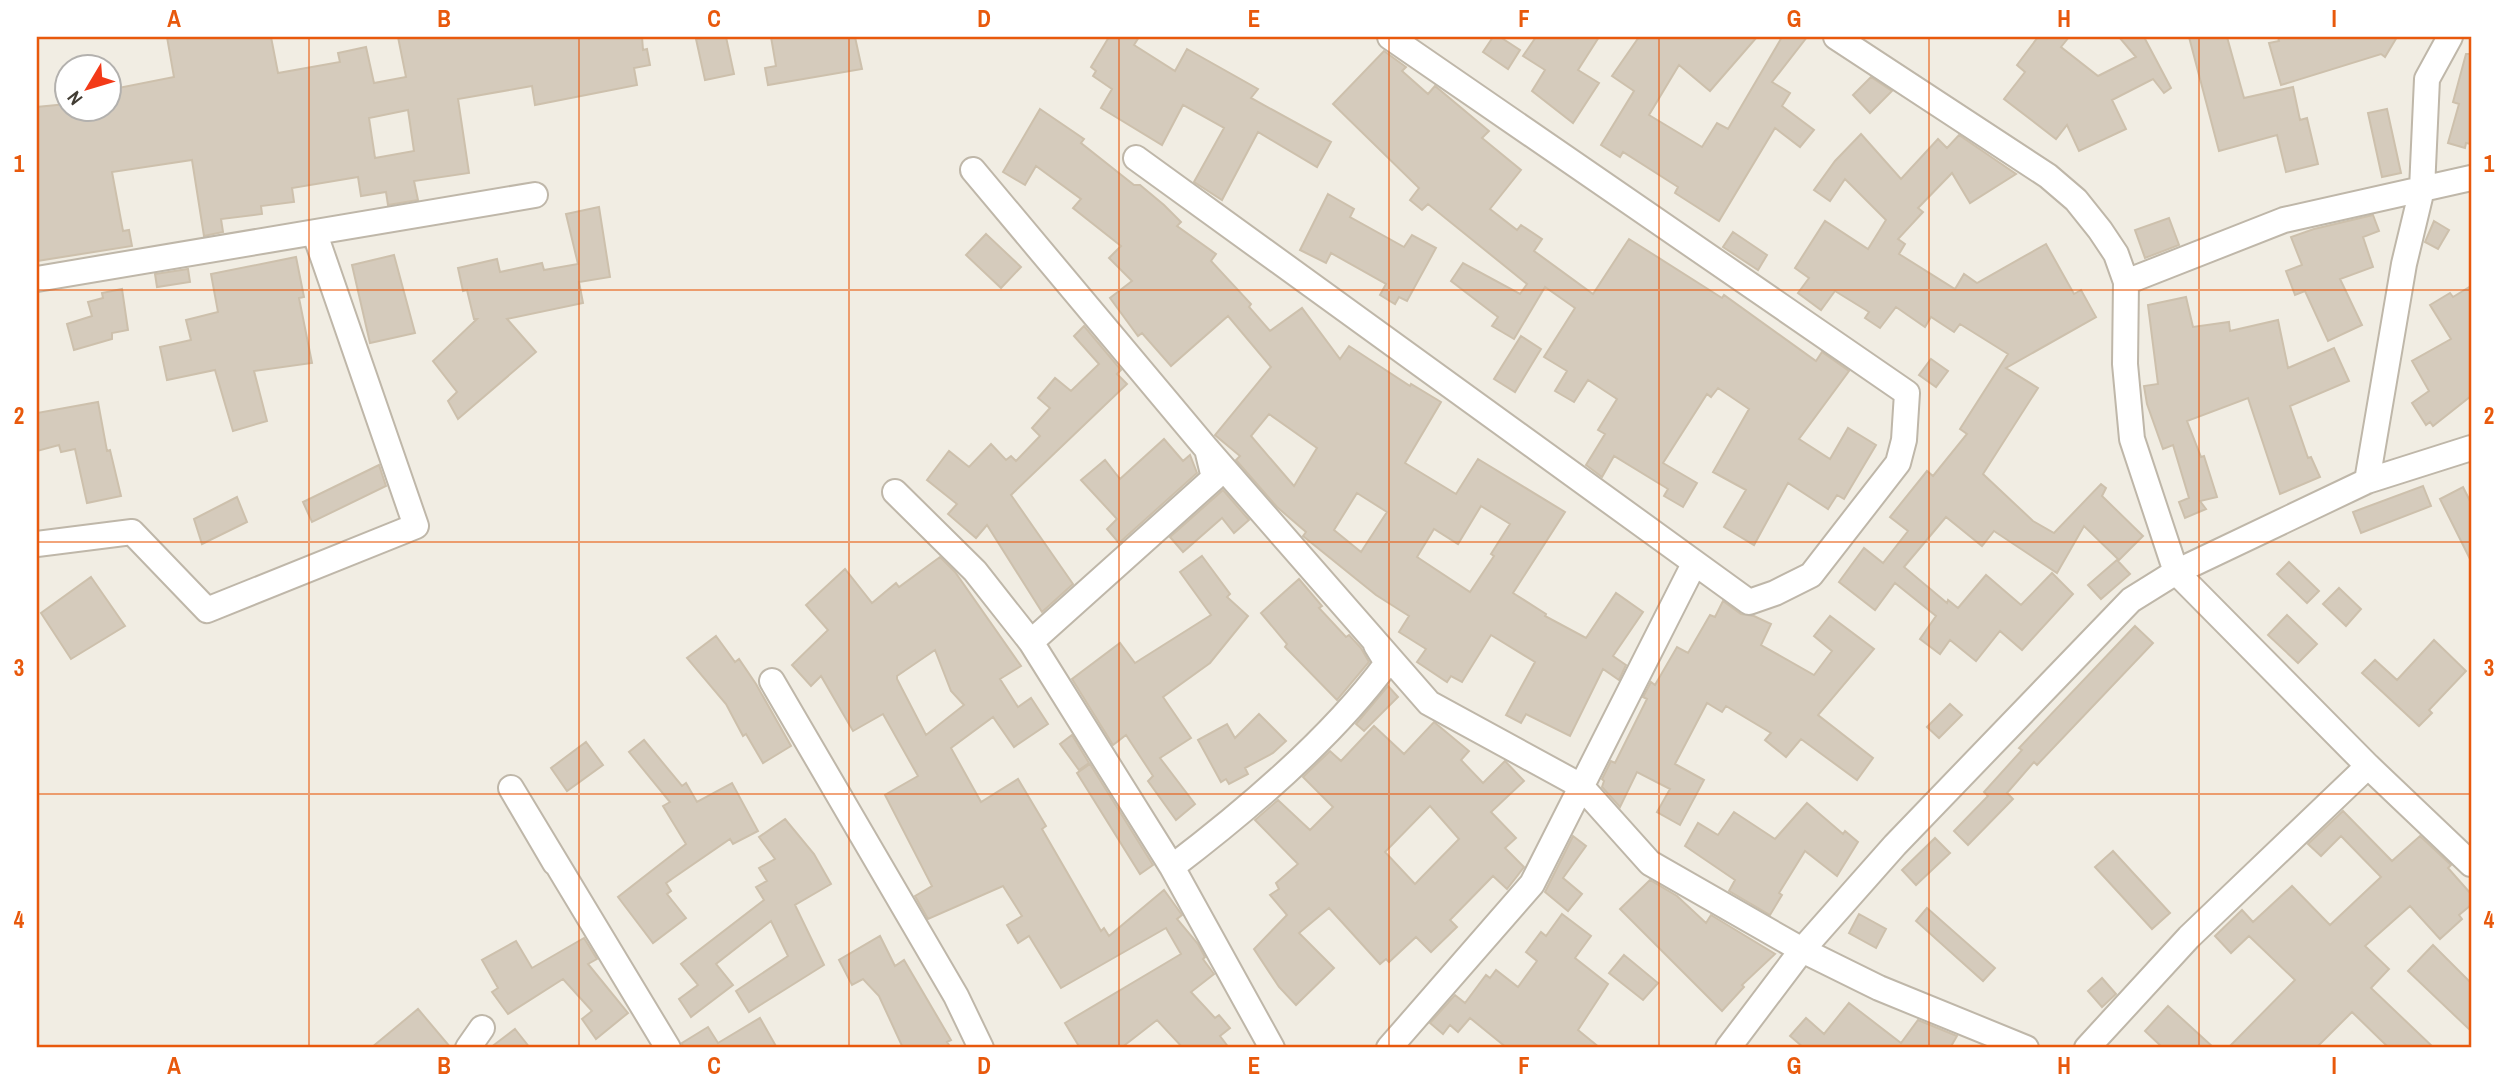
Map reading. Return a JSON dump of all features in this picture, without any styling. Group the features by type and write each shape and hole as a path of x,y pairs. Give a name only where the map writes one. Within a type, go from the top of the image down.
{"street":[{"path":"1136,158 1694,565 1749,602 1776,593 1811,575 1898,463 1904,440 1907,393 1390,37"},
{"path":"1836,37 2057,184 2076,200 2100,230 2116,254 2126,282 2125,364 2132,439 2176,572 2368,766 2471,864"},
{"path":"2367,481 2404,264 2422,189 2427,79 2450,37"},
{"path":"974,170 1206,448 1429,703 1581,786 1650,863 1802,950 1879,988 2026,1048"},
{"path":"2126,282 2284,220 2471,178"},
{"path":"37,279 535,195"},
{"path":"37,544 132,532 207,610 416,526 315,234"},
{"path":"1031,642 1214,478 1206,448"},
{"path":"1728,1048 1802,950 1895,845 2131,600 2176,572 2367,481 2471,448"},
{"path":"895,492 975,570 1031,642 1172,867 1272,1048"},
{"path":"1389,1048 1532,884 1694,565"},
{"path":"1172,867 1209,839 1301,756 1368,688 1387,663 1371,637"},
{"path":"772,681 956,996 981,1048"},
{"path":"2087,1048 2189,937 2368,766"},
{"path":"555,863 512,788 668,1048"}],"building":[{"path":"167,37 271,37 278,73 340,62 338,53 366,47 374,83 406,77 398,37 642,37 643,50 647,49 650,65 634,68 637,85 535,105 532,86 458,99 469,173 414,181 418,200 388,205 386,192 361,196 358,177 292,188 294,202 261,206 262,214 221,219 223,232 204,236 192,160 112,172 123,231 129,230 132,246 37,261 37,107 52,105 52,122 122,122 122,87 174,77","holes":["408,110 414,151 375,158 369,118"]},
{"path":"726,37 734,74 705,80 696,39"},
{"path":"771,37 855,37 862,69 768,85 765,68 776,66"},
{"path":"1109,37 1139,37 1134,45 1175,71 1187,49 1258,89 1251,98 1331,142 1317,167 1258,132 1222,200 1194,182 1224,128 1183,105 1162,145 1101,108 1112,89 1093,76 1096,71 1091,67"},
{"path":"1493,37 1500,37 1520,50 1508,69 1483,52"},
{"path":"1536,37 1599,37 1578,70 1599,83 1573,123 1532,91 1545,70 1523,56"},
{"path":"1639,37 1757,37 1710,91 1679,65 1649,115 1702,147 1717,123 1728,129 1782,37 1807,37 1772,82 1790,93 1782,106 1814,130 1800,147 1775,128 1719,221 1675,193 1678,187 1623,152 1620,157 1601,145 1634,91 1612,76"},
{"path":"2038,37 2069,37 2061,47 2098,76 2136,57 2119,37 2144,37 2171,88 2164,93 2153,79 2112,100 2126,129 2079,151 2067,125 2056,139 2004,99 2025,72 2017,65"},
{"path":"2189,37 2227,37 2244,98 2293,87 2300,120 2307,118 2318,164 2286,172 2277,135 2219,151"},
{"path":"2278,37 2397,37 2385,57 2381,54 2281,85 2269,43 2279,41"},
{"path":"1384,51 1406,67 1402,71 1428,94 1435,86 1489,131 1482,138 1521,170 1490,209 1517,230 1521,225 1542,239 1534,251 1593,294 1629,239 1722,298 1724,295 1816,361 1822,352 1849,371 1799,439 1830,459 1848,428 1876,445 1844,499 1837,495 1828,509 1788,483 1754,545 1724,527 1746,490 1713,472 1749,409 1718,388 1711,397 1707,394 1663,463 1697,483 1683,507 1664,496 1668,489 1614,456 1602,477 1586,465 1605,434 1598,430 1617,399 1588,380 1574,402 1555,391 1567,371 1544,357 1575,308 1545,287 1514,339 1492,326 1498,317 1451,281 1463,263 1520,294 1527,284 1428,204 1422,210 1410,200 1419,188 1333,104"},
{"path":"2466,54 2471,54 2471,144 2466,143 2465,148 2448,143 2459,104 2453,102"},
{"path":"1871,77 1892,91 1870,113 1853,95"},
{"path":"1040,109 1084,139 1081,143 1134,185 1140,185 1181,222 1177,226 1216,254 1211,261 1251,304 1249,307 1270,331 1302,308 1340,359 1349,346 1410,386 1411,384 1441,402 1405,463 1456,494 1478,459 1565,512 1513,593 1546,614 1545,616 1586,638 1616,593 1643,612 1613,656 1626,665 1619,680 1603,669 1570,736 1526,714 1521,723 1506,715 1535,662 1491,635 1462,682 1451,676 1447,682 1417,662 1426,649 1399,632 1409,616 1376,595 1303,536 1306,532 1277,507 1236,460 1240,456 1215,435 1271,367 1228,316 1171,366 1142,333 1138,336 1110,298 1132,281 1109,258 1121,246 1073,208 1081,199 1036,166 1025,185 1003,172","holes":["1269,414 1317,448 1294,486 1251,436","1357,493 1387,512 1361,552 1334,530","1481,506 1510,524 1491,554 1494,556 1470,592 1417,557 1434,529 1458,544"]},
{"path":"2387,109 2401,173 2382,177 2368,113"},
{"path":"1861,134 1901,179 1938,139 1947,148 1959,135 2016,174 1970,203 1952,173 1918,208 1923,212 1898,239 1905,244 1899,254 1955,289 1964,274 1977,283 2046,244 2074,294 2081,290 2096,317 2006,368 2038,388 1983,474 2033,521 2054,533 2101,484 2106,488 2102,496 2143,536 2119,560 2084,526 2057,573 1994,531 1982,546 1946,517 1904,567 1947,603 1948,600 1958,608 1986,575 2021,605 2052,573 2073,594 2022,650 2000,631 1976,661 1950,640 1940,654 1920,639 1936,616 1895,583 1875,610 1839,582 1864,548 1883,563 1908,531 1890,517 1927,471 1933,476 1967,434 1960,429 2008,354 1960,324 1954,332 1931,317 1925,327 1896,307 1880,328 1865,318 1869,312 1835,291 1821,310 1798,293 1809,278 1795,268 1825,221 1868,249 1886,220 1845,179 1830,201 1814,190 1835,161"},
{"path":"1328,194 1354,209 1350,217 1404,247 1412,235 1436,248 1407,301 1399,297 1395,304 1380,295 1386,284 1331,253 1326,263 1300,250"},
{"path":"599,207 610,277 579,282 583,303 507,319 536,352 458,419 448,401 457,392 433,361 477,319 474,319 467,290 463,291 458,268 497,259 500,272 542,263 544,270 578,264 566,214"},
{"path":"2373,215 2379,231 2363,237 2373,267 2340,279 2362,325 2328,341 2305,291 2295,295 2286,271 2302,265 2291,237"},
{"path":"2169,218 2179,245 2145,258 2135,230"},
{"path":"2434,221 2449,230 2438,249 2425,242"},
{"path":"1733,232 1767,255 1758,270 1723,247"},
{"path":"986,234 1021,267 1001,288 966,255"},
{"path":"394,255 415,333 370,343 352,265"},
{"path":"296,257 304,297 299,298 312,363 254,371 267,421 233,431 215,370 167,380 160,347 191,340 186,320 218,312 211,274"},
{"path":"188,269 190,282 157,287 155,274"},
{"path":"2471,286 2471,396 2433,426 2430,422 2426,425 2412,403 2429,391 2412,361 2451,339 2430,305 2450,293 2453,297"},
{"path":"122,289 128,330 112,333 112,339 74,350 67,324 92,316 88,302 103,298 102,293"},
{"path":"2186,297 2193,327 2229,322 2230,331 2278,320 2288,368 2334,348 2349,381 2290,406 2308,458 2311,457 2320,477 2280,494 2248,398 2187,421 2201,457 2204,456 2217,497 2200,501 2206,509 2185,518 2179,502 2189,498 2173,445 2163,449 2147,404 2144,386 2158,384 2148,305"},
{"path":"1084,326 1121,370 1117,374 1127,384 1011,495 1073,584 1042,612 987,525 976,538 948,514 957,504 927,480 949,451 969,467 991,444 1006,460 1011,456 1016,461 1040,436 1032,428 1050,408 1038,398 1055,378 1071,391 1099,364 1074,336"},
{"path":"1521,336 1541,349 1515,392 1494,379"},
{"path":"1931,359 1948,371 1936,387 1919,375"},
{"path":"98,402 107,451 110,450 121,496 87,503 75,449 61,452 59,445 37,451 37,413"},
{"path":"1164,439 1183,461 1190,455 1197,473 1119,543 1107,529 1117,519 1081,480 1105,460 1120,479"},
{"path":"379,465 386,486 312,522 303,502"},
{"path":"2423,486 2431,506 2361,533 2353,512"},
{"path":"2463,487 2471,503 2471,561 2440,499"},
{"path":"1223,490 1249,520 1234,533 1222,518 1183,552 1170,537"},
{"path":"237,497 247,522 202,544 194,519"},
{"path":"1202,556 1230,594 1227,597 1248,616 1210,663 1163,697 1191,738 1160,758 1195,804 1176,820 1148,781 1153,776 1126,735 1113,745 1072,679 1120,643 1135,663 1211,615 1180,572"},
{"path":"940,557 955,572 1021,666 1000,679 1018,707 1031,698 1048,724 1014,747 993,717 951,748 981,802 1018,779 1046,826 1042,829 1101,931 1104,928 1109,936 1164,890 1182,915 1177,919 1198,944 1205,957 1203,959 1214,974 1191,992 1215,1018 1219,1015 1230,1028 1220,1036 1229,1048 1183,1048 1157,1020 1121,1048 1080,1048 1065,1023 1181,954 1166,928 1061,988 1029,936 1018,943 1007,925 1022,916 1003,886 928,919 915,896 932,886 885,795 918,776 883,714 853,731 821,676 811,686 792,665 828,630 806,605 845,569 872,603 896,583 899,587","holes":["935,650 951,691 964,705 926,735 897,676"]},
{"path":"2117,560 2130,574 2101,599 2088,585"},
{"path":"2289,562 2319,591 2307,603 2277,574"},
{"path":"91,577 125,626 71,659 41,613"},
{"path":"1299,579 1322,606 1319,608 1346,637 1349,635 1369,662 1337,700 1285,647 1287,644 1261,613"},
{"path":"2339,588 2361,609 2346,626 2323,604"},
{"path":"1723,601 1741,614 1754,616 1771,624 1761,645 1814,675 1832,651 1814,636 1830,616 1874,649 1818,715 1873,758 1857,780 1801,739 1786,757 1765,740 1771,733 1726,706 1722,712 1707,703 1675,764 1704,780 1680,825 1657,812 1670,789 1637,772 1620,807 1602,787 1602,779 1611,761 1615,763 1647,699 1643,697 1651,682 1655,685 1677,647 1688,653 1710,615 1715,617"},
{"path":"2287,615 2317,644 2298,663 2268,635"},
{"path":"2135,626 2153,643 2037,765 2034,762 2007,793 2013,799 1968,845 1954,831 1988,796 1984,792 2022,750 2019,748"},
{"path":"716,636 735,662 739,659 791,746 763,763 746,734 743,736 726,704 687,658"},
{"path":"2434,640 2466,671 2429,710 2432,713 2419,726 2362,673 2375,660 2397,680"},
{"path":"1388,686 1398,697 1364,731 1356,724"},
{"path":"1950,704 1962,715 1939,738 1927,727"},
{"path":"1259,714 1286,741 1273,753 1245,768 1248,774 1229,784 1226,779 1221,782 1198,740 1227,724 1235,738"},
{"path":"1434,722 1469,751 1461,760 1483,783 1505,761 1524,781 1491,812 1516,838 1505,848 1524,867 1507,889 1493,876 1450,920 1457,927 1431,952 1416,937 1389,962 1386,959 1380,964 1329,908 1299,933 1334,968 1296,1005 1279,987 1254,949 1287,915 1270,895 1279,889 1276,883 1298,864 1255,820 1278,800 1310,830 1333,807 1303,777 1330,751 1341,761 1374,726 1404,754","holes":["1430,806 1459,839 1415,884 1385,852"]},
{"path":"1072,735 1089,763 1079,770 1060,744"},
{"path":"644,740 682,786 686,783 697,802 732,783 758,831 733,844 730,839 666,883 671,891 667,894 686,918 653,943 618,897 686,844 663,806 670,802 629,752"},
{"path":"586,742 603,765 567,791 551,768"},
{"path":"1090,764 1153,865 1140,874 1077,773"},
{"path":"1807,803 1843,834 1845,831 1858,842 1837,876 1805,851 1779,893 1782,895 1770,915 1729,891 1735,880 1685,846 1698,823 1718,835 1734,812 1775,839"},
{"path":"2343,811 2392,861 2420,836 2451,865 2448,868 2471,894 2471,905 2459,915 2462,919 2440,939 2410,906 2365,946 2389,969 2371,988 2434,1048 2389,1048 2352,1012 2316,1048 2228,1048 2295,980 2249,936 2231,953 2215,936 2242,910 2253,922 2292,886 2330,925 2381,877 2341,836 2321,856 2308,844"},
{"path":"785,819 814,854 831,884 795,905 824,965 749,1012 736,991 788,956 771,921 716,964 733,985 691,1017 679,999 698,985 681,964 764,900 756,887 767,881 759,868 775,859 759,837"},
{"path":"1573,836 1586,846 1563,878 1582,894 1568,911 1545,892"},
{"path":"1935,838 1950,853 1916,885 1902,870"},
{"path":"2113,851 2170,913 2152,929 2095,867"},
{"path":"1650,880 1677,896 1706,923 1711,915 1775,954 1742,985 1744,987 1722,1011 1620,909"},
{"path":"1927,908 1995,968 1983,981 1916,921"},
{"path":"1562,914 1591,936 1575,958 1608,984 1578,1030 1600,1048 1507,1048 1470,1018 1458,1032 1450,1025 1443,1034 1430,1023 1455,995 1465,1003 1486,975 1490,978 1496,970 1518,987 1537,961 1526,952 1541,932 1546,936"},
{"path":"1859,914 1886,929 1876,948 1849,933"},
{"path":"880,936 895,966 904,960 951,1040 947,1042 951,1048 903,1048 879,996 863,979 852,985 839,960"},
{"path":"584,938 597,959 588,964 628,1013 596,1039 582,1019 592,1011 563,979 508,1014 492,992 498,988 482,960 516,941 532,968"},
{"path":"2433,945 2471,983 2471,1031 2408,971"},
{"path":"1624,955 1658,983 1643,1000 1609,973"},
{"path":"2102,978 2116,994 2102,1007 2088,991"},
{"path":"1849,1003 1901,1043 1918,1020 1957,1036 1950,1048 1804,1048 1790,1036 1806,1018 1824,1034"},
{"path":"2168,1006 2214,1048 2163,1048 2145,1031"},
{"path":"418,1009 451,1048 371,1048"},
{"path":"760,1018 777,1048 683,1048 682,1043 708,1027 718,1043"},
{"path":"515,1029 530,1048 490,1048"}]}
